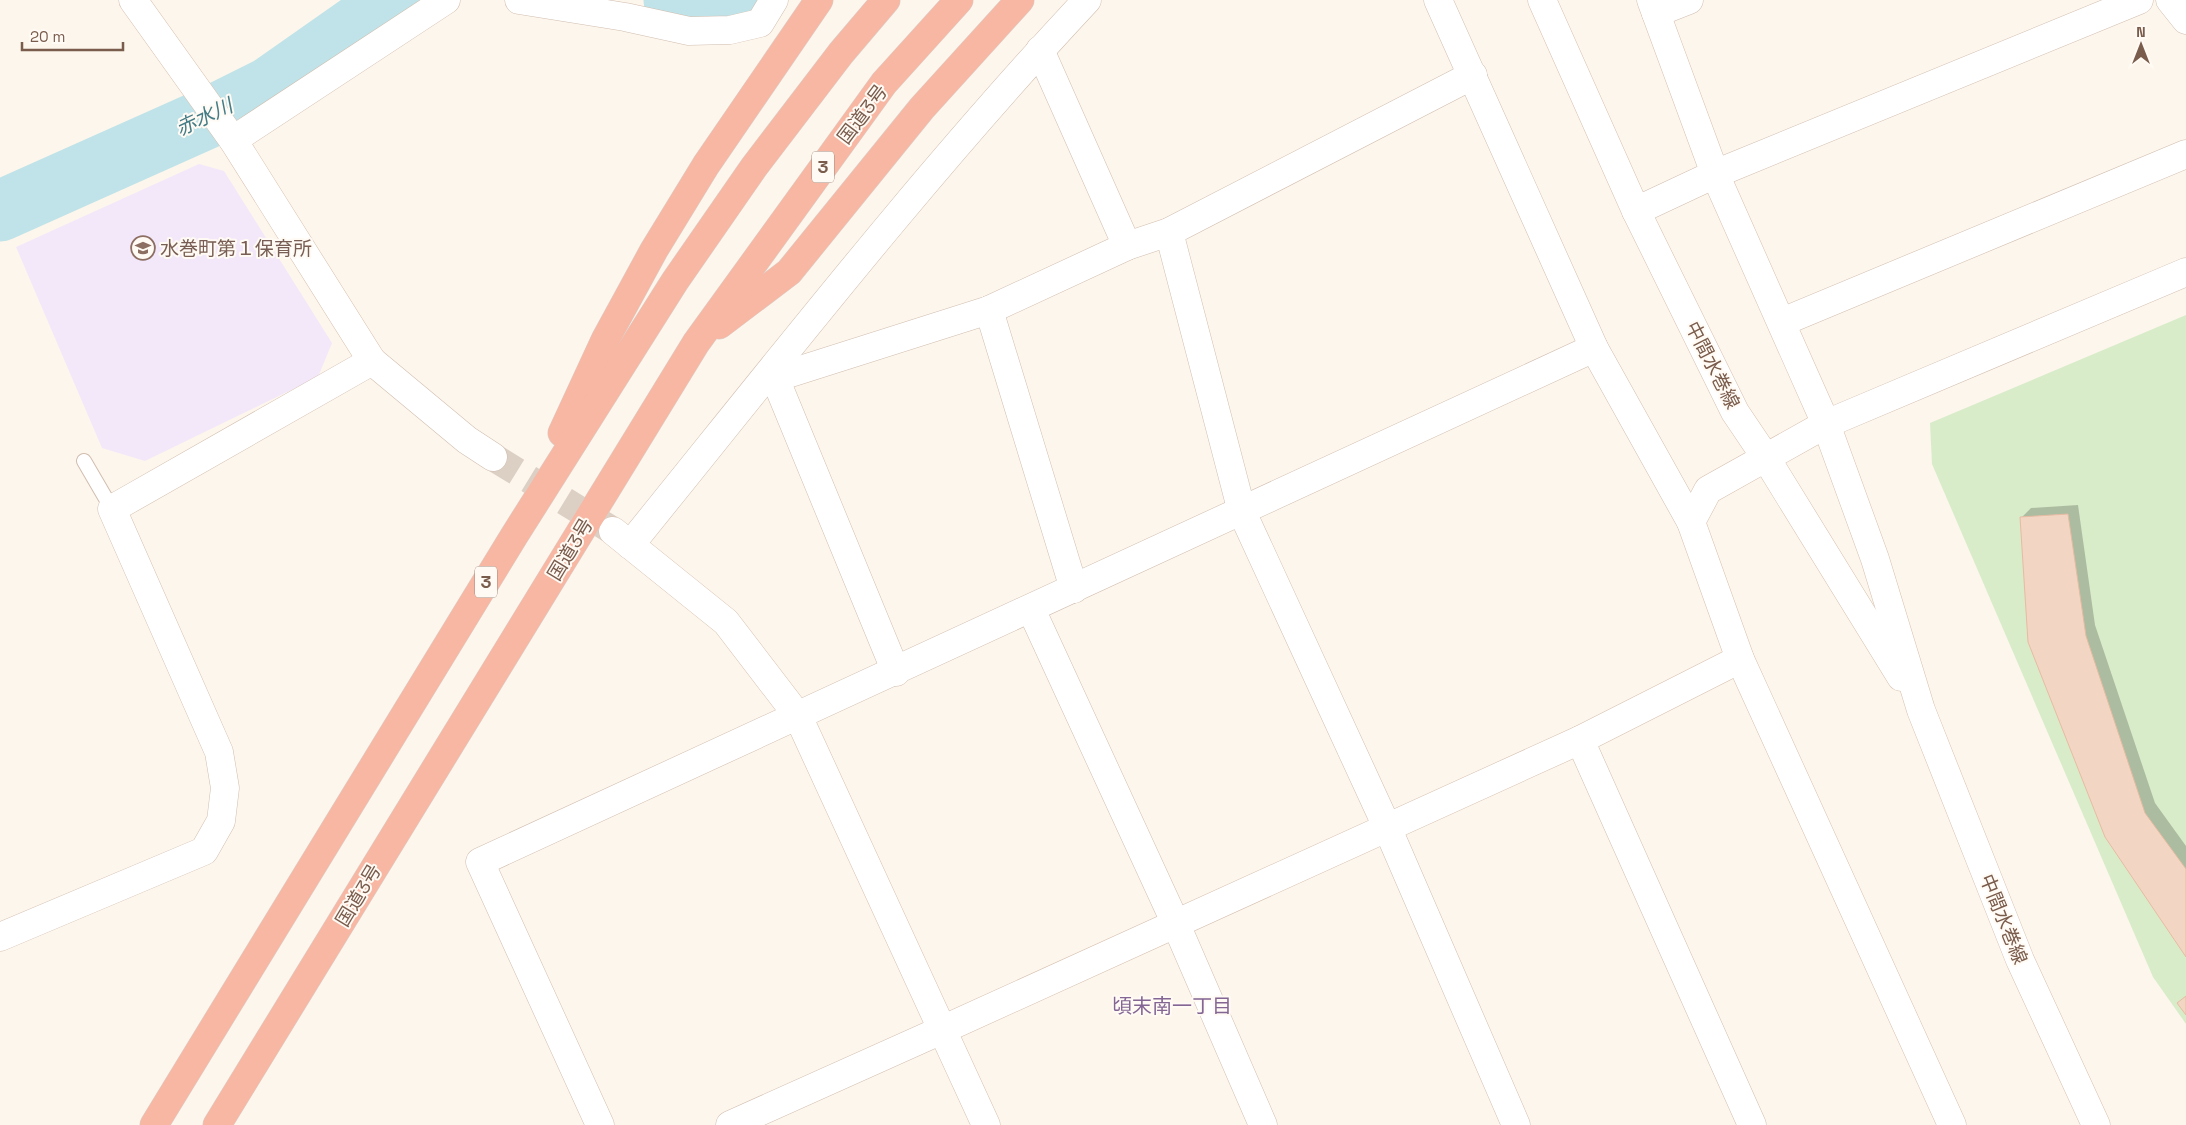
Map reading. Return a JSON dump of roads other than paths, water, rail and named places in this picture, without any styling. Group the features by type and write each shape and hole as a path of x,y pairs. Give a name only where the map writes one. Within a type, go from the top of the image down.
{"highway":[{"path":"514,536 606,340 654,250 706,165 819,0"},
{"name":"3","path":"154,1125 514,536 675,281 754,167 841,54 886,0"},
{"name":"国道3号","path":"217,1125 696,343 884,83 959,0"},
{"path":"696,343 789,272 922,108 1020,0"}],"street":[{"path":"133,0 234,140 372,361 467,440 493,456"},
{"path":"234,140 446,0"},
{"path":"519,0 625,17 689,31 730,30 760,22 774,0"},
{"path":"986,1125 944,1028 798,716 726,622 621,538 1040,50 1087,0"},
{"path":"1438,0 1594,348 1691,522 1740,659 1952,1125"},
{"name":"中間水巻線","path":"1542,0 1636,211 1736,412 1921,710"},
{"path":"1654,6 1689,0"},
{"path":"1636,211 1715,174 2139,0"},
{"path":"2170,0 2186,20"},
{"name":"中間水巻線","path":"1654,6 1715,174 1826,424 1875,559 1921,710 2020,960 2096,1125"},
{"path":"1040,50 1127,246"},
{"path":"896,672 776,378 989,310 1127,246 1169,232 1473,76"},
{"path":"1782,322 2186,154"},
{"path":"1169,232 1242,512 1387,827 1516,1125"},
{"path":"1691,522 1708,490 1826,424 2186,272"},
{"path":"989,310 1074,589"},
{"path":"600,1125 480,862 896,672 1594,348"},
{"path":"0,937 204,851 221,821 224,788 219,752 112,509 372,361"},
{"path":"1030,609 1175,922 1263,1125"},
{"path":"732,1125 1175,922 1580,740 1740,659"},
{"path":"1580,740 1752,1125"}],"lane":[{"path":"84,461 112,509"}],"waterway":[{"name":"赤水川","path":"0,211 210,117 270,87 394,0"},
{"name":"赤水川","path":"674,0 719,8 746,0"}],"tunnel":[{"path":"493,457 610,529"}],"place":[{"name":"水巻町第１保育所","path":"143,248"}],"district":[{"name":"頃末南一丁目","path":"1172,1006"}]}
